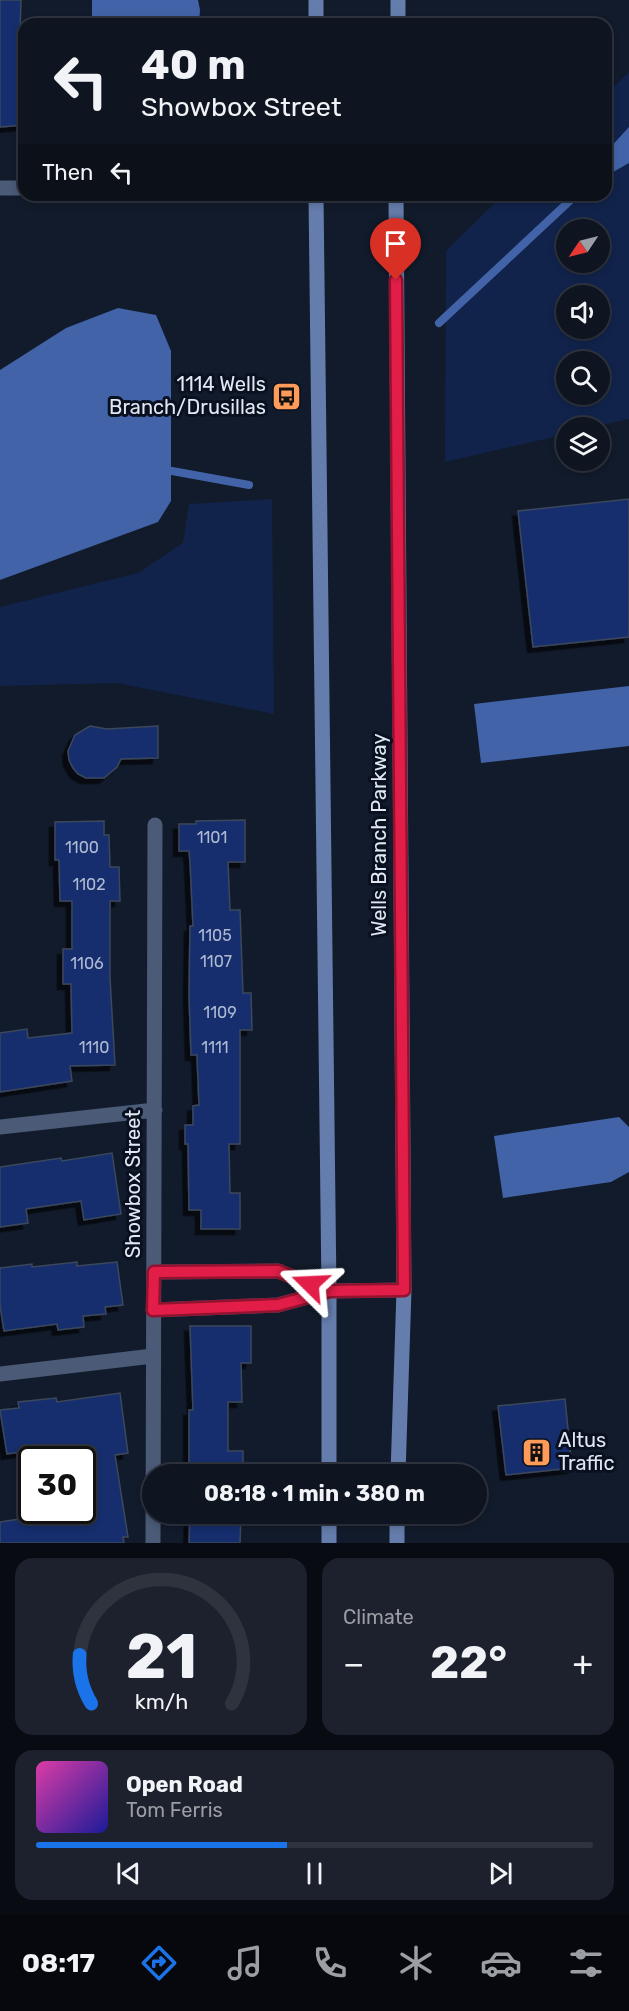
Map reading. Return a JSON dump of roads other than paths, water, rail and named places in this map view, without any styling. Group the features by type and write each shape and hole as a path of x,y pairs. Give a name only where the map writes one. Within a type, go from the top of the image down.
{"main road":[{"path":"316,0 316,18"},
{"path":"398,0 398,18"},
{"path":"316,201 330,1291 329,1464"},
{"name":"Wells Branch Parkway","path":"396,201 404,1290 398,1464"},
{"path":"329,1524 329,1543"},
{"path":"397,1524 397,1543"}],"street":[{"path":"0,188 18,188"},
{"name":"Showbox Street","path":"153,1543 155,825"},
{"path":"0,1127 155,1110"},
{"path":"154,1272 278,1271 330,1291"},
{"path":"153,1310 278,1305 330,1291 404,1290"},
{"path":"0,1374 153,1356"}],"waterway":[{"path":"439,323 570,201"},
{"path":"161,469 249,485"}],"place":[{"name":"1114 Wells Branch/Drusillas","path":"287,396"},
{"name":"Altus Traffic","path":"537,1452"}]}
